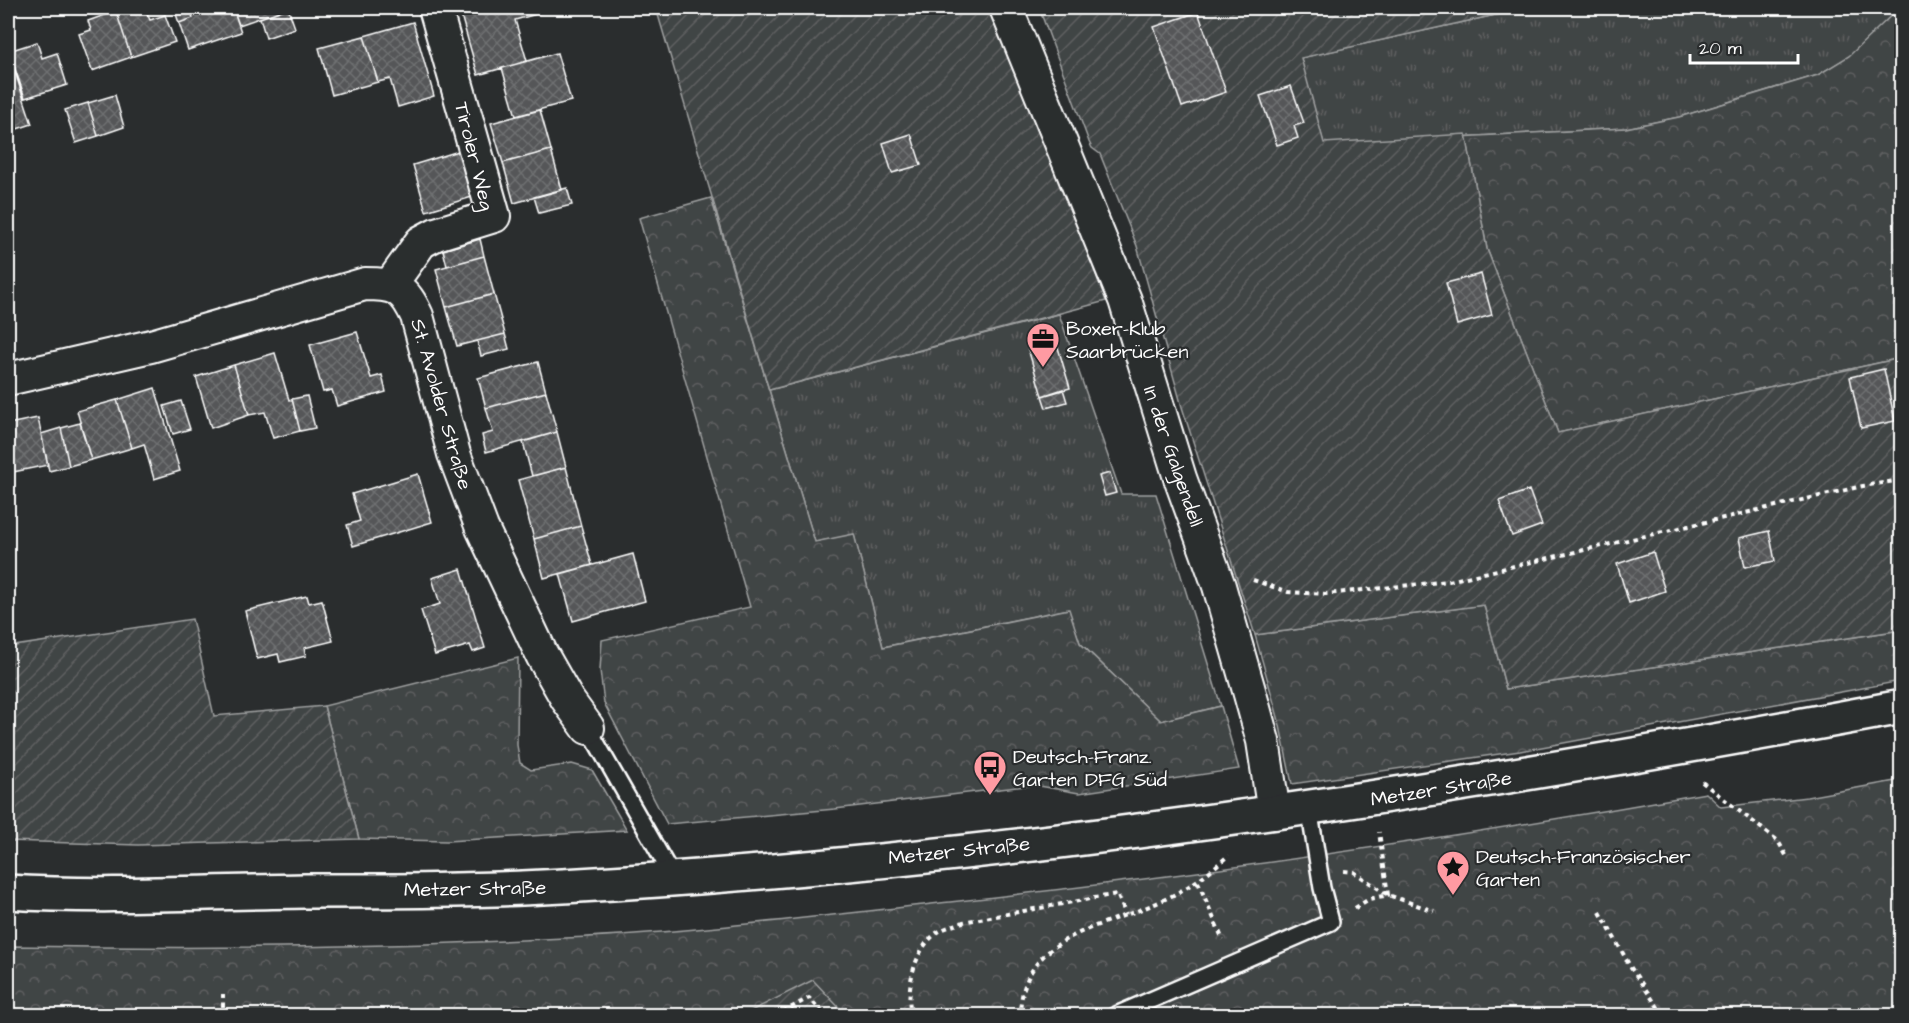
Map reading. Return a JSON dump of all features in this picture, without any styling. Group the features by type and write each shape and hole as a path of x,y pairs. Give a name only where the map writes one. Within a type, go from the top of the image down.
{"main road":[{"name":"Metzer Straße","path":"8,892 448,890 563,886 890,858 1213,823 1650,754 1902,706"}],"street":[{"name":"Tiroler Weg","path":"391,284 421,242 436,234 494,216 435,8"},
{"name":"In der Galgendell","path":"1006,8 1125,300 1173,455 1219,586 1263,741 1274,813"},
{"path":"8,379 151,346 365,284 391,284"},
{"name":"St. Avolder Straße","path":"391,284 409,298 417,316 454,454 482,528 542,655 567,699 588,728"}],"lane":[{"name":"St. Avolder Straße","path":"588,728 673,877"},
{"path":"1114,1016 1331,922 1309,808"}],"path":[{"path":"1219,586 1251,579 1288,592 1326,594 1449,580 1863,486 1902,480"},
{"path":"1702,782 1778,841 1787,857"},
{"path":"1379,832 1388,895"},
{"path":"1020,1016 1024,982 1039,958 1055,943 1126,915 1198,882 1231,853"},
{"path":"1320,869 1354,872 1388,895 1434,911"},
{"path":"1198,882 1234,965"},
{"path":"911,1016 908,1001 916,963 932,936 945,928 963,922 1117,894 1126,915"},
{"path":"1331,922 1369,900 1388,895"},
{"path":"1600,912 1631,968 1664,1016"},
{"path":"223,994 223,1016"},
{"path":"775,1016 809,998 826,1016"}],"green space":[{"path":"656,8 994,8 1106,301 769,390"},
{"path":"1039,8 1527,8 1301,58 1324,143 1466,134 1487,249 1558,433 1901,358 1901,630 1506,689 1484,605 1255,635 1182,407 1137,246 1100,154 1092,148 1089,142"},
{"path":"1527,8 1899,8 1850,56 1818,75 1679,117 1626,128 1324,144 1300,58"},
{"path":"1901,8 1901,358 1558,433 1487,249 1466,136 1626,128 1679,117 1818,75 1849,56"},
{"path":"1466,135 1466,136 1324,144"},
{"path":"711,198 815,542 854,534 883,647 1069,609 1080,643 1161,721 1221,706 1239,769 1079,793 1034,785 835,809 667,824 604,703 600,670 602,640 750,607 639,218"},
{"path":"1059,314 1121,494 1156,494 1221,706 1161,721 1080,643 1068,609 883,647 854,535 815,542 769,390"},
{"path":"1484,605 1506,689 1901,630 1901,681 1520,751 1292,784 1279,721 1255,635"},
{"path":"192,619 214,716 324,706 359,839 138,845 8,841 8,647"},
{"path":"518,658 517,745 520,763 531,770 572,764 592,770 627,830 447,841 359,839 324,706"},
{"name":"Deutsch-Französischer Garten","path":"1901,780 1901,1015 8,1016 8,946 357,946 565,938 710,928 1045,891 1234,867 1423,840 1706,793 1721,807 1807,797"},
{"path":"813,980 846,1015 743,1015"}],"building":[{"path":"126,8 145,8 150,20 165,15 175,42 131,57 116,11"},
{"path":"174,8 190,8 193,18 179,23"},
{"path":"190,8 233,8 241,32 188,50 179,23 193,18"},
{"path":"233,8 288,8 239,25"},
{"path":"288,8 295,28 266,38 260,18"},
{"path":"459,8 558,8 515,20 527,61 478,75"},
{"path":"116,11 131,57 92,71 79,34 91,30 88,21"},
{"path":"1198,12 1226,92 1182,107 1154,27"},
{"path":"413,22 434,96 398,107 390,79 378,82 364,36"},
{"path":"364,36 378,82 332,95 319,48"},
{"path":"37,42 42,58 57,53 67,85 25,98 9,51"},
{"path":"8,51 32,124 8,132"},
{"path":"557,53 571,101 516,116 502,68"},
{"path":"1291,86 1304,123 1294,126 1298,138 1277,145 1260,96"},
{"path":"115,95 124,127 98,136 88,103"},
{"path":"88,103 98,136 76,143 65,110"},
{"path":"540,110 551,150 503,163 491,123"},
{"path":"911,134 921,165 892,173 883,143"},
{"path":"551,150 562,190 514,203 503,163"},
{"path":"459,151 472,197 426,211 413,165"},
{"path":"567,188 572,205 539,213 534,197"},
{"path":"480,239 484,256 447,266 443,250"},
{"path":"484,256 494,294 446,307 436,269"},
{"path":"1481,274 1492,315 1457,325 1446,283"},
{"path":"494,294 505,334 457,346 446,307"},
{"path":"357,332 371,378 382,375 386,392 337,406 332,390 323,392 310,345"},
{"path":"505,334 509,349 481,356 477,341"},
{"path":"1054,334 1070,388 1042,396 1026,342"},
{"path":"275,353 289,400 292,399 300,431 273,438 265,412 249,415 234,365"},
{"path":"538,362 546,392 486,408 478,378"},
{"path":"234,365 249,415 211,428 196,377"},
{"path":"1884,369 1895,421 1861,428 1850,377"},
{"path":"155,388 180,471 154,479 144,444 132,448 117,400"},
{"path":"1063,389 1067,402 1046,408 1042,396"},
{"path":"546,392 557,432 486,452 482,435 493,432 486,408"},
{"path":"307,396 315,428 300,431 292,399"},
{"path":"117,400 132,448 91,460 77,411"},
{"path":"181,401 190,429 173,434 164,406"},
{"path":"38,418 48,465 8,473 8,424"},
{"path":"80,423 91,460 69,466 61,428"},
{"path":"61,428 69,466 49,471 41,434"},
{"path":"557,432 566,467 532,476 523,442"},
{"path":"566,467 581,526 534,539 518,480"},
{"path":"1110,473 1116,493 1105,496 1099,476"},
{"path":"418,474 432,522 353,546 347,525 360,521 352,494"},
{"path":"1529,490 1542,525 1512,536 1499,501"},
{"path":"581,526 592,565 544,578 534,539"},
{"path":"1769,531 1775,561 1745,567 1739,538"},
{"path":"1653,552 1665,591 1629,603 1617,564"},
{"path":"633,554 645,601 573,621 560,574"},
{"path":"461,569 485,648 473,652 470,645 435,655 421,610 440,604 432,578"},
{"path":"307,596 309,603 322,600 333,641 304,648 306,656 280,662 278,654 257,659 245,611"}],"place":[{"name":"Boxer-Klub Saarbrücken","path":"1043,368"},
{"name":"Deutsch-Franz. Garten DFG Süd","path":"990,796"},
{"name":"Deutsch-Französischer Garten","path":"1453,896"}]}
